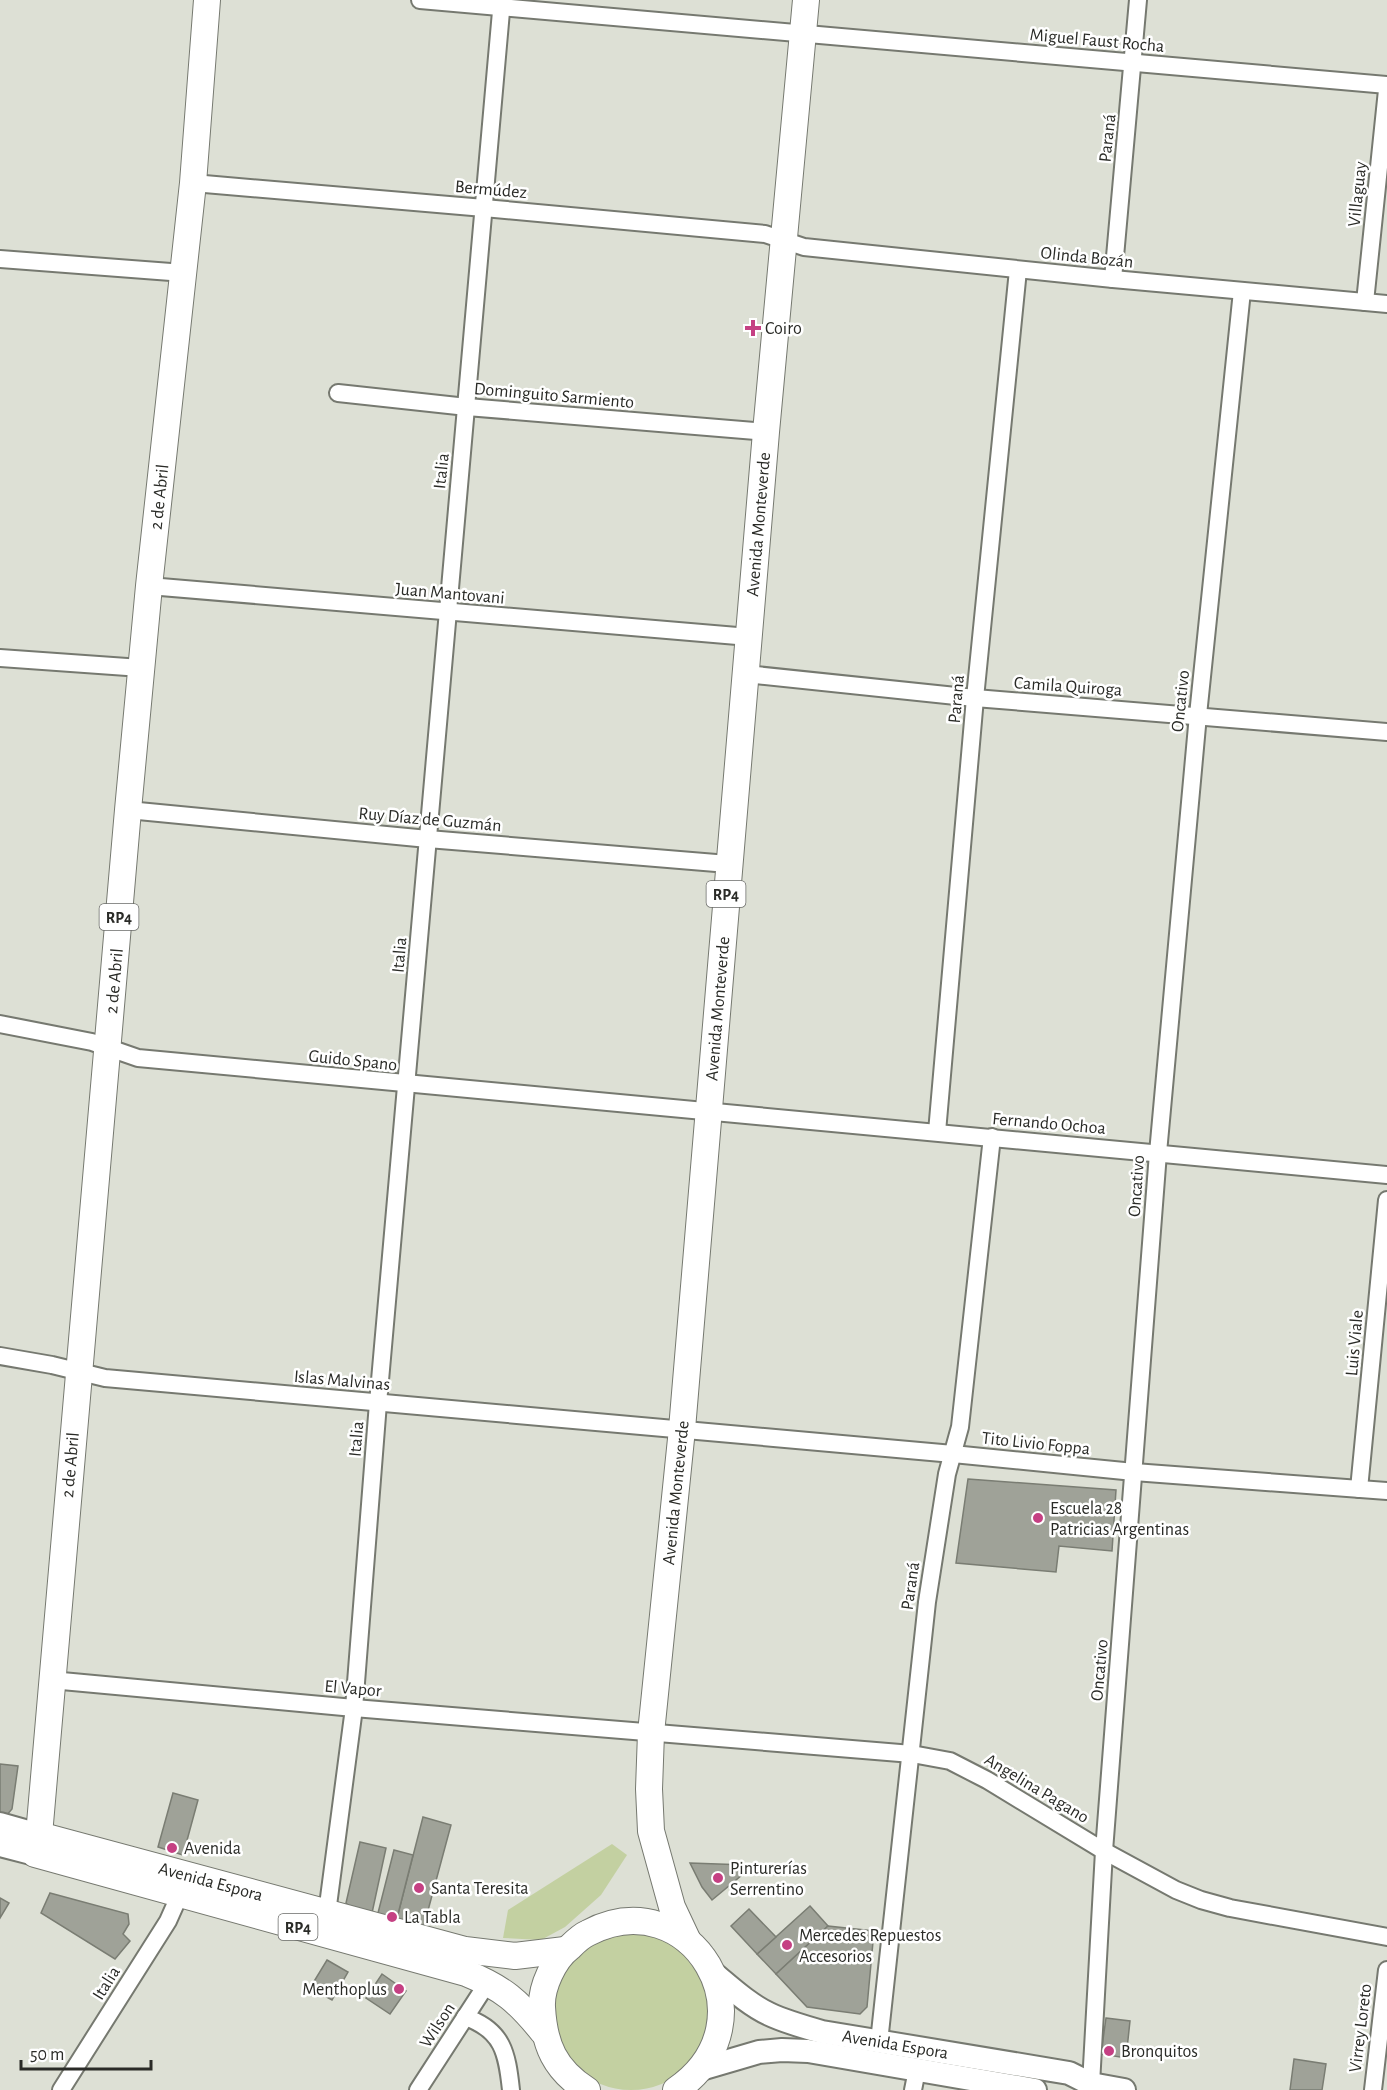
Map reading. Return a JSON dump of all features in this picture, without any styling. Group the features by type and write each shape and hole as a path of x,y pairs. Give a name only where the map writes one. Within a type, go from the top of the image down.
{"main road":[{"name":"2 de Abril","path":"37,1844 141,668 193,183 207,0"},
{"name":"Avenida Monteverde","path":"688,1941 672,1906 651,1831 649,1789 651,1734 682,1429 766,432 806,0"},
{"name":"Avenida Espora","path":"0,1824 37,1844 180,1894 466,1973 488,1982 511,1996 543,2032"},
{"name":"Avenida Espora","path":"0,1845 37,1844 327,1913 465,1950 515,1956 565,1950"},
{"name":"RP4","path":"565,2090 543,2032 542,2003 549,1975 565,1950 586,1934 611,1924 638,1922 664,1927 688,1941 702,1955 713,1972 721,1997 721,2022 714,2047 701,2069 676,2090"},
{"name":"Avenida Espora","path":"713,1972 748,2001 768,2014 797,2025 822,2032 1069,2073 1083,2087 1124,2090"},
{"name":"Avenida Espora","path":"701,2069 759,2052 808,2051 915,2080 1035,2090"},
{"name":"RP4","path":"555,2060 572,2081 588,2090"}],"street":[{"name":"Miguel Faust Rocha","path":"420,0 502,4 803,35 1387,85"},
{"name":"Paraná","path":"1113,279 1138,0"},
{"name":"Italia","path":"327,1913 354,1708 378,1403 408,1085 447,613 502,4"},
{"name":"Villaguay","path":"1365,302 1387,90"},
{"name":"Bermúdez","path":"193,183 765,234 784,242"},
{"name":"Olinda Bozán","path":"784,242 804,247 1018,270 1387,304"},
{"path":"0,259 184,273"},
{"name":"Paraná","path":"937,1132 975,698 1018,270"},
{"name":"Oncativo","path":"1083,2087 1104,1851 1158,1153 1198,715 1242,291"},
{"name":"Dominguito Sarmiento","path":"339,393 467,407 766,432"},
{"name":"Juan Mantovani","path":"149,586 749,637"},
{"path":"0,658 141,668"},
{"name":"Camila Quiroga","path":"746,674 975,698 1387,732"},
{"name":"Ruy Díaz de Guzmán","path":"128,810 428,839 729,864"},
{"name":"Guido Spano","path":"0,1024 80,1039 138,1058 707,1113"},
{"name":"Fernando Ochoa","path":"707,1113 992,1137 1387,1175"},
{"name":"Paraná","path":"879,2042 927,1602 947,1474 960,1427 992,1137"},
{"name":"Luis Viale","path":"1359,1489 1387,1200"},
{"name":"Islas Malvinas","path":"0,1356 52,1365 105,1378 682,1429"},
{"name":"Tito Livio Foppa","path":"682,1429 1134,1472 1387,1491"},
{"name":"El Vapor","path":"51,1680 651,1734"},
{"name":"Angelina Pagano","path":"651,1734 912,1754 950,1761 1104,1851 1176,1890 1230,1908 1387,1937"},
{"name":"Italia","path":"61,2090 168,1921 180,1894"},
{"name":"Virrey Loreto","path":"1373,2090 1387,1970"},
{"name":"Wilson","path":"418,2090 488,1982"},
{"path":"465,2017 488,2027 498,2039 507,2059 511,2090"}],"green space":[{"path":"612,1844 627,1855 601,1895 565,1927 541,1940 503,1938 508,1910"},
{"path":"631,1930 647,1931 662,1936 676,1943 688,1953 698,1965 705,1979 710,1994 710,2026 705,2041 698,2055 688,2067 676,2077 662,2084 647,2089 631,2090 615,2089 600,2084 586,2077 574,2067 564,2055 557,2041 552,2026 551,2010 552,1994 557,1979 564,1965 574,1953 586,1943 600,1936 615,1931"}],"building":[{"name":"Escuela 28 Patricias Argentinas","path":"968,1479 1116,1490 1112,1551 1059,1546 1056,1572 956,1563"},
{"path":"0,1764 18,1766 12,1809 6,1816 0,1815"},
{"path":"173,1793 198,1800 183,1855 158,1847"},
{"name":"Santa Teresita","path":"423,1817 451,1825 423,1929 396,1922"},
{"path":"360,1842 386,1848 372,1913 351,1908 346,1903"},
{"path":"394,1850 413,1855 396,1922 377,1917"},
{"name":"Pinturerías Serrentino","path":"690,1863 746,1865 748,1870 712,1900 702,1887"},
{"path":"50,1893 128,1914 129,1924 123,1934 130,1941 115,1959 41,1913"},
{"path":"0,1898 9,1903 0,1918"},
{"name":"Mercedes Repuestos Accesorios","path":"810,1906 828,1926 776,1974 757,1954"},
{"path":"749,1909 776,1937 757,1954 731,1926"},
{"path":"828,1926 874,1931 867,2007 860,2014 807,2007 776,1974"},
{"path":"327,1960 348,1972 332,2000 310,1988"},
{"path":"382,1974 406,1991 390,2014 366,1998"},
{"path":"1106,2018 1130,2021 1126,2058 1101,2054"},
{"path":"1294,2059 1326,2064 1322,2090 1290,2090"}],"place":[{"name":"Coiro","path":"753,328"},
{"name":"Escuela 28 Patricias Argentinas","path":"1038,1518"},
{"name":"Avenida","path":"172,1848"},
{"name":"Pinturerías Serrentino","path":"718,1878"},
{"name":"Santa Teresita","path":"419,1888"},
{"name":"La Tabla","path":"392,1917"},
{"name":"Mercedes Repuestos Accesorios","path":"787,1945"},
{"name":"Menthoplus","path":"399,1989"},
{"name":"Bronquitos","path":"1109,2051"}]}
